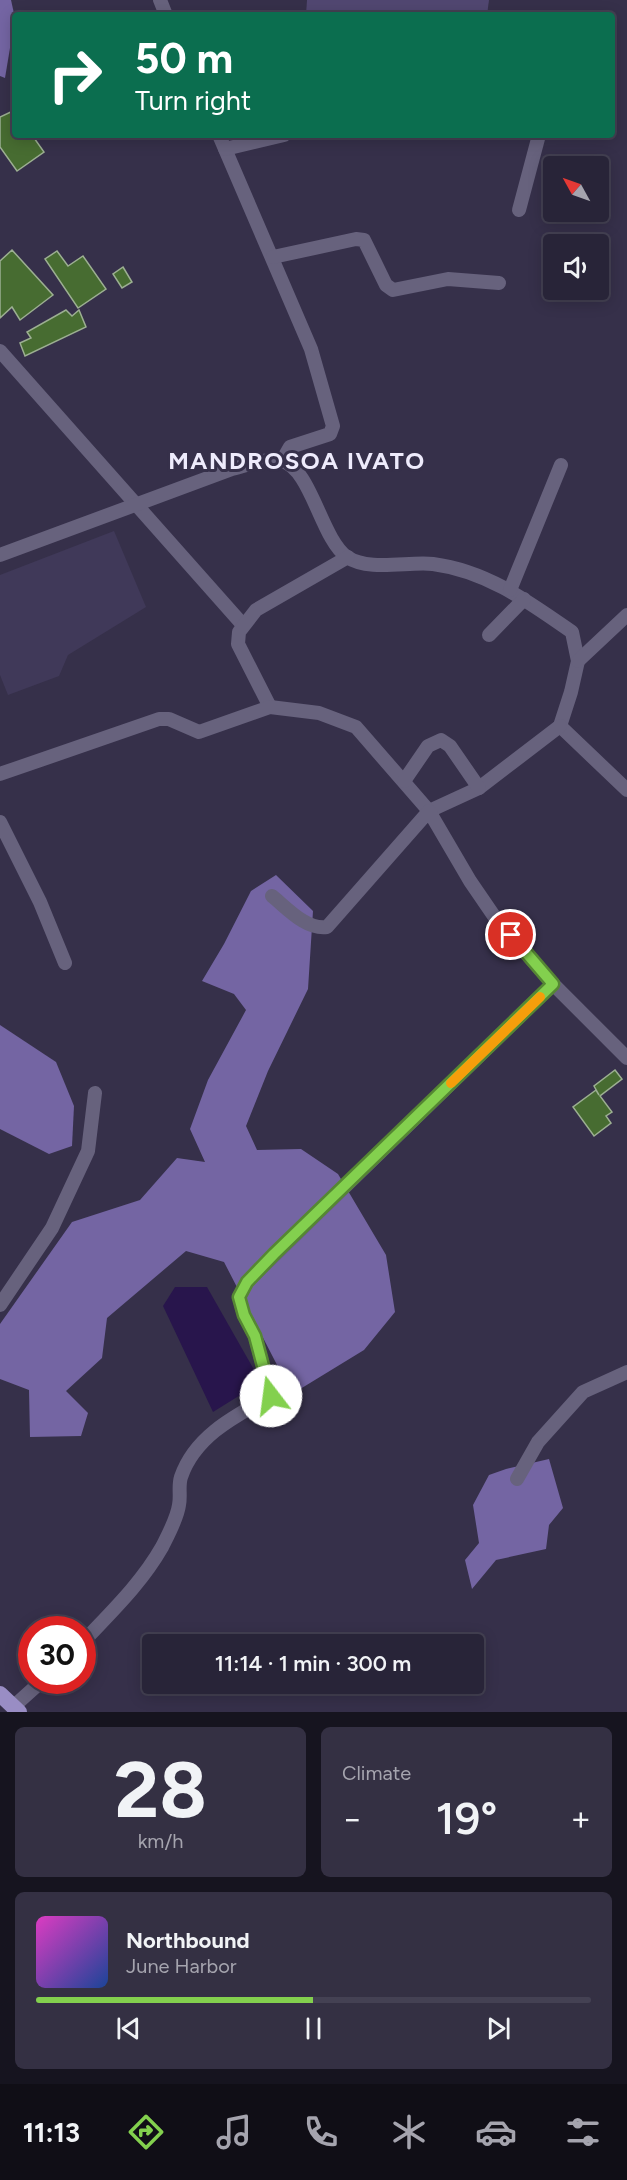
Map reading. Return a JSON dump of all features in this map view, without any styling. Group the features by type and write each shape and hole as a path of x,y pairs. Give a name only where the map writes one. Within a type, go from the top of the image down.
{"main road":[{"path":"0,1695 16,1709"}],"street":[{"path":"220,138 311,349 333,426 330,434 290,447 282,460"},
{"path":"225,148 270,138"},
{"path":"519,210 538,138"},
{"path":"273,257 356,239 364,240 386,285 393,290 448,279 499,283"},
{"path":"0,351 243,625"},
{"path":"0,555 232,470 260,462 282,460 296,470 336,545 348,557 361,562 377,564 433,564 472,573 510,590 572,632 578,661 560,726 479,788 429,811 327,927 320,928 306,923 272,896"},
{"path":"510,590 561,465"},
{"path":"270,707 238,644 239,632 256,610 348,557"},
{"path":"489,635 524,599"},
{"path":"578,661 627,615"},
{"path":"0,774 159,719 169,719 199,732 270,707 319,713 356,727 429,811 470,881 496,919 553,984 627,1058"},
{"path":"560,726 627,790"},
{"path":"404,781 428,746 441,740 450,746 479,788"},
{"path":"0,822 40,902 65,963"},
{"path":"96,1628 136,1585 161,1549 179,1505 180,1479 193,1455 210,1434 235,1415 271,1396 255,1336 244,1315 239,1297 247,1282 553,984"},
{"path":"0,1305 51,1228 88,1151 95,1093"},
{"path":"517,1479 538,1442 583,1392 627,1372"},
{"path":"16,1709 30,1694"}],"shaded area":[{"path":"0,0 11,0 14,12 12,36 5,78 0,76"},
{"path":"307,0 489,0 487,12 306,12"},
{"path":"114,531 146,607 68,655 59,676 8,695 0,675 0,575"},
{"path":"276,875 313,911 308,989 268,1071 246,1126 257,1150 301,1149 338,1174 386,1255 395,1312 364,1350 292,1394 224,1262 186,1251 107,1318 102,1358 66,1391 88,1413 81,1436 30,1437 29,1390 0,1379 0,1324 72,1222 140,1200 177,1158 205,1162 190,1129 208,1080 246,1010 234,994 202,981 251,891"},
{"path":"0,1025 56,1062 74,1106 72,1146 49,1154 0,1129"},
{"path":"175,1287 207,1287 261,1382 213,1412 163,1306"},
{"path":"549,1459 563,1508 549,1525 546,1549 496,1560 472,1589 465,1560 479,1543 473,1505 489,1475"}],"building":[{"path":"12,111 12,138 34,138 44,152 17,171 0,147 0,117"},
{"path":"12,250 53,295 20,320 12,307 0,318 0,261"},
{"path":"57,251 68,266 83,256 106,289 78,308 45,259"},
{"path":"123,267 132,282 122,288 113,274"},
{"path":"66,310 72,316 79,310 86,327 25,356 20,343 31,338 27,332"},
{"path":"615,1070 622,1079 600,1096 612,1112 606,1116 611,1123 594,1136 573,1107 596,1090 599,1095 594,1086"}],"slow traffic":[{"path":"451,1083 540,997"}],"district":[{"name":"MANDROSOA IVATO","path":"297,460"}],"route":[{"path":"271,1396 255,1336 244,1315 239,1297 247,1282 274,1254 553,984 511,935"}]}
